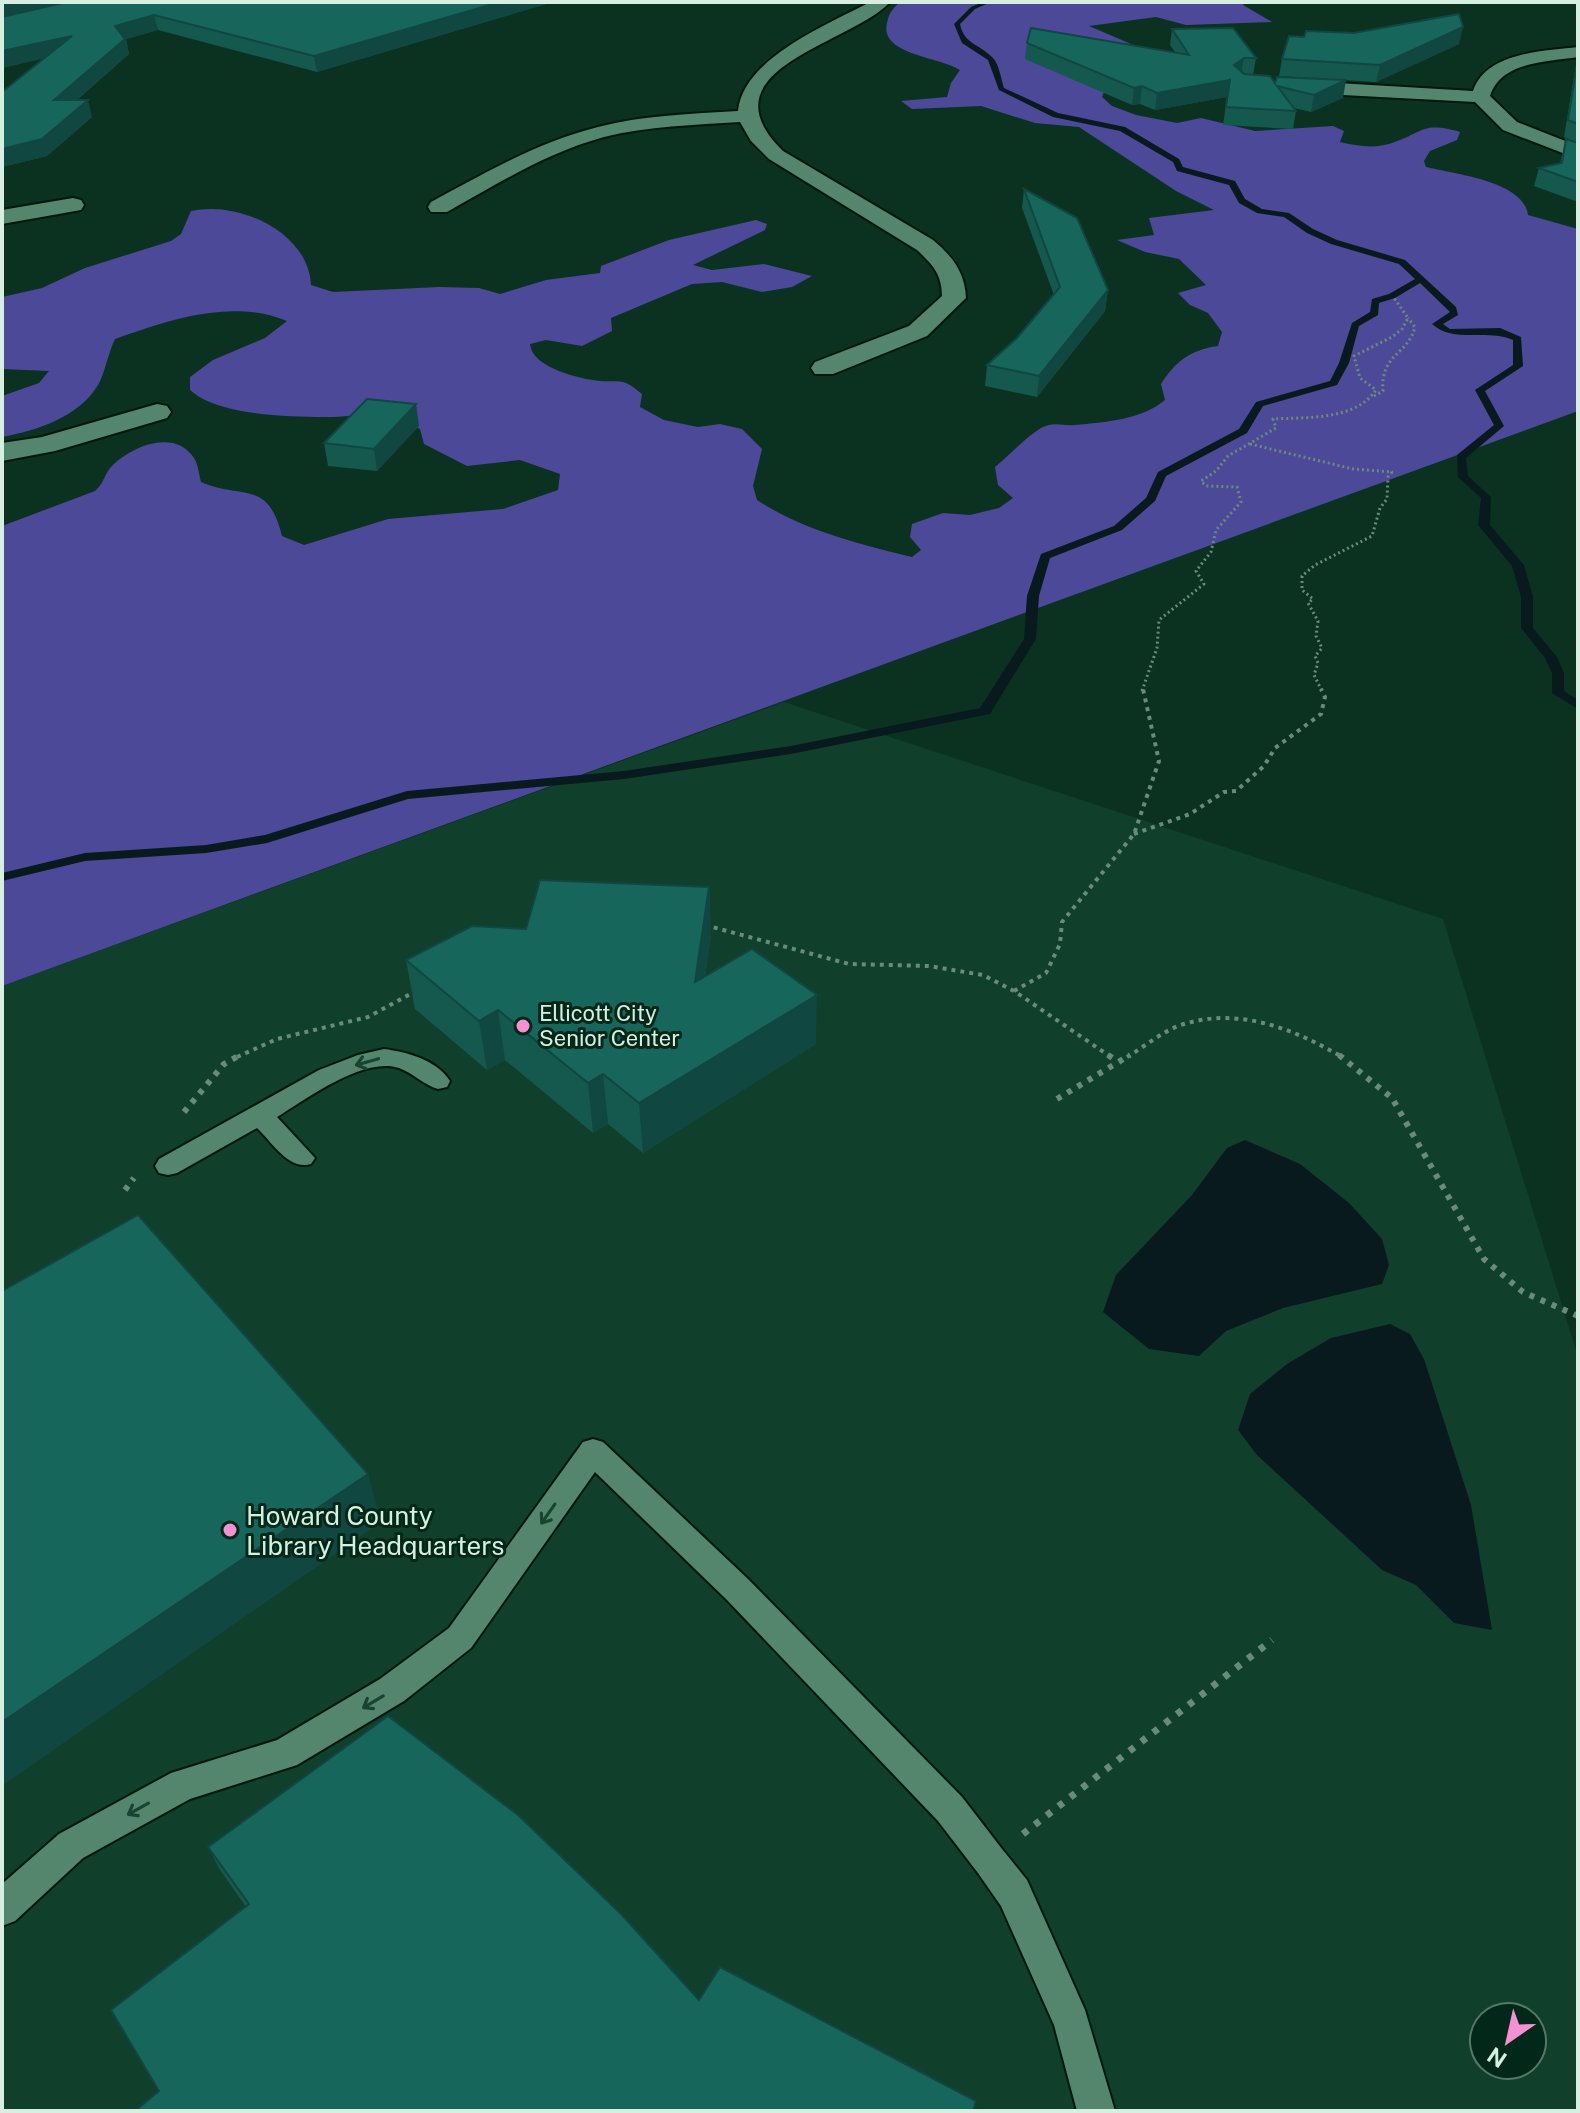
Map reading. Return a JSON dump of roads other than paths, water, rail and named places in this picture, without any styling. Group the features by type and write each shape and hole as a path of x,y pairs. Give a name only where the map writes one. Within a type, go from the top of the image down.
{"street":[{"path":"824,368 918,331 954,298 955,280 946,262 925,245 776,155 757,137 747,116 750,95 759,80 804,47 882,2"},
{"path":"1480,97 1486,80 1499,71 1518,63 1578,52"},
{"path":"1271,85 1480,97 1510,126 1532,138 1578,153"},
{"path":"439,207 552,148 583,137 656,122 747,116"},
{"path":"2,217 73,205"},
{"path":"2,452 45,445 157,412"}],"lane":[{"path":"168,1166 344,1069 373,1059 397,1058 438,1081"},
{"path":"260,1115 302,1158"},
{"path":"2,1908 71,1846 183,1785 285,1754 392,1690 460,1638 593,1451 738,1590 950,1809 990,1861 1014,1893 1072,2023 1096,2111"}],"waterway":[{"path":"988,2 973,8 957,24 958,31 974,49 991,59 1001,89 1056,115 1122,129 1176,161 1180,169 1232,183 1242,201 1260,211 1286,215 1334,242 1402,262 1421,279"},
{"path":"2,877 85,857 206,849 267,839 407,795 624,775 791,750 985,711 1030,639 1033,596 1045,556 1118,528 1151,499 1162,474 1243,431 1259,404 1334,383 1344,363 1355,325 1375,313 1375,301 1392,296 1421,279"},
{"path":"1421,279 1452,307 1455,313 1437,324 1448,332 1500,331 1518,339 1518,366 1480,390 1499,426 1461,457 1463,477 1486,497 1484,525 1518,565 1527,597 1527,628 1551,657 1558,673 1558,693 1578,705"}],"place":[{"name":"Ellicott City Senior Center","path":"523,1026"},
{"name":"Howard County Library Headquarters","path":"230,1530"}]}
